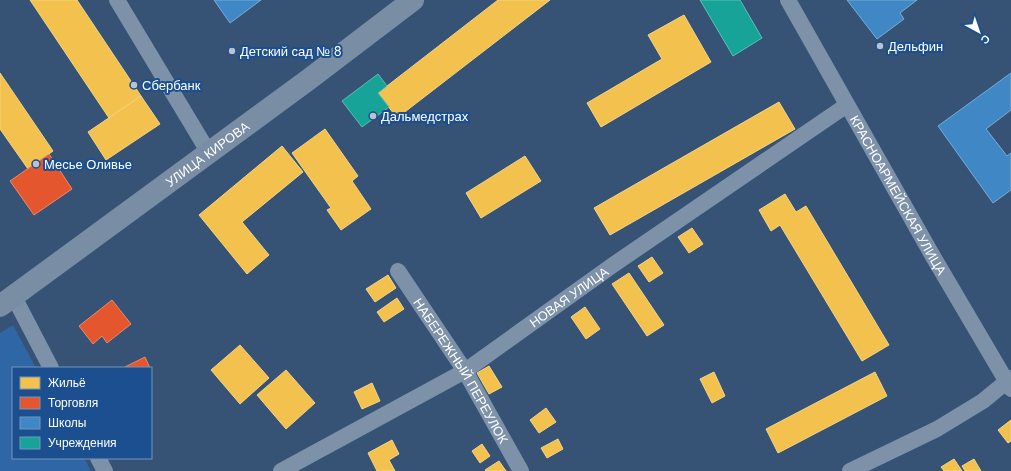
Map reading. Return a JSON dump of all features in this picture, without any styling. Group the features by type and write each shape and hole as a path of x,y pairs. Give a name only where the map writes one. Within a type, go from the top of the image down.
{"main road":[{"name":"УЛИЦА КИРОВА","path":"7,301 209,153 413,0"}],"street":[{"path":"117,0 209,153"},
{"name":"КРАСНОАРМЕЙСКАЯ УЛИЦА","path":"788,0 931,253 1010,383"},
{"name":"НОВАЯ УЛИЦА","path":"281,471 465,371 613,265 847,105"},
{"name":"НАБЕРЕЖНЫЙ ПЕРЕУЛОК","path":"398,271 465,371 521,471"},
{"path":"7,301 50,367"},
{"path":"850,471 937,429 1010,383"},
{"path":"99,459 105,471"}],"shaded area":[{"path":"13,325 35,367 12,367 12,459 85,459 91,471 0,471 0,333"}],"building: Жильё":[{"path":"30,0 77,0 141,96 109,118"},
{"path":"498,0 550,0 397,118 378,93"},
{"path":"684,15 711,62 601,127 587,103 662,59 648,35"},
{"path":"0,73 53,151 28,169 0,129"},
{"path":"141,96 160,124 106,160 88,132"},
{"path":"779,102 795,129 610,235 594,208"},
{"path":"325,129 358,176 352,181 371,209 341,230 327,210 331,208 292,153"},
{"path":"282,146 303,172 242,222 269,255 247,274 199,215"},
{"path":"525,156 541,181 481,218 466,193"},
{"path":"785,194 796,212 806,206 889,345 862,361 780,225 771,231 759,210"},
{"path":"692,228 703,244 689,253 678,237"},
{"path":"652,257 663,273 649,282 638,266"},
{"path":"629,273 664,325 647,336 612,284"},
{"path":"388,275 396,288 375,302 366,289"},
{"path":"397,298 404,309 384,322 377,312"},
{"path":"585,307 600,329 586,339 571,317"},
{"path":"240,345 269,378 240,404 211,370"},
{"path":"489,366 502,387 489,394 477,373"},
{"path":"286,370 315,403 286,429 257,395"},
{"path":"714,372 725,396 712,403 700,379"},
{"path":"875,372 887,396 778,453 766,429"},
{"path":"372,383 380,401 362,409 354,392"},
{"path":"546,408 556,422 539,433 530,420"},
{"path":"1011,420 1011,441 1008,443 998,430"},
{"path":"558,439 563,449 547,458 541,448"},
{"path":"392,440 399,454 389,460 395,471 377,471 368,453"},
{"path":"482,444 490,456 480,463 472,451"},
{"path":"954,459 962,471 944,471 941,467"},
{"path":"974,459 981,471 965,471 962,466"},
{"path":"499,461 506,471 485,470"}],"building: Торговля":[{"path":"49,154 72,189 34,215 10,181"},
{"path":"112,300 131,324 107,343 102,336 93,344 79,326"},
{"path":"145,357 150,367 125,367"}],"building: Школы":[{"path":"214,0 261,0 230,23"},
{"path":"847,0 917,0 900,13 904,19 877,39"},
{"path":"1011,73 1011,110 986,129 1007,156 1011,153 1011,190 993,203 938,126"}],"building: Учреждения":[{"path":"700,0 740,0 762,38 733,56"},
{"path":"378,74 387,86 378,93 389,107 362,127 342,101"}],"place":[{"name":"Дельфин","path":"880,46"},
{"name":"Детский сад № 8","path":"232,51"},
{"name":"Сбербанк","path":"134,85"},
{"name":"Дальмедстрах","path":"373,116"},
{"name":"Месье Оливье","path":"36,164"}]}
